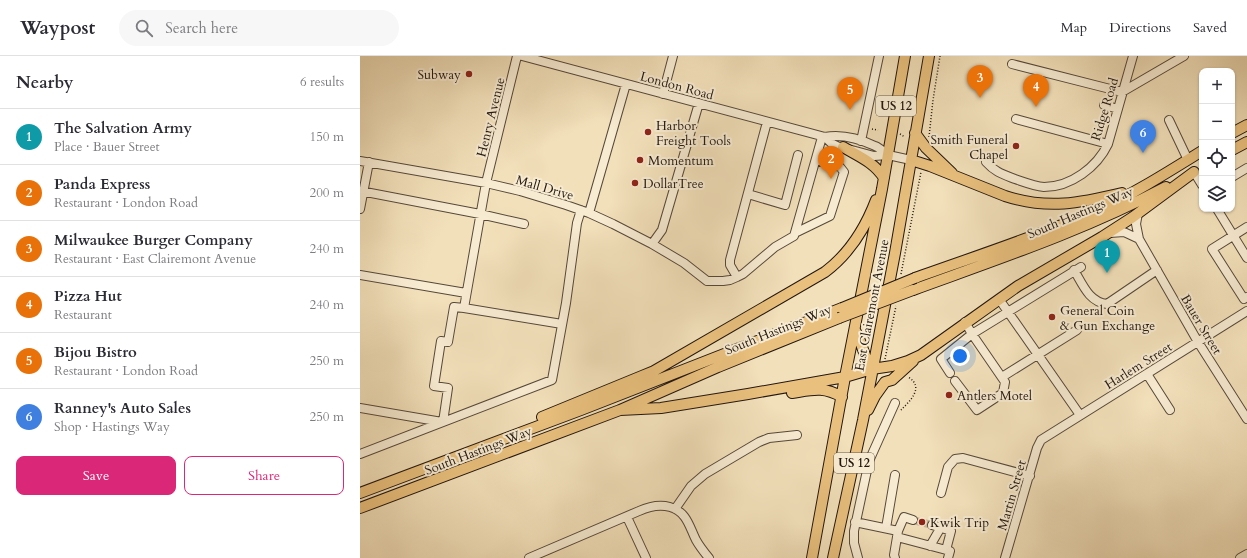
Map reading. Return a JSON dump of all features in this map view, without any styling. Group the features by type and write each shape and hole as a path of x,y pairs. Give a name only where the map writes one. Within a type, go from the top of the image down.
{"main road":[{"name":"East Clairemont Avenue","path":"812,558 845,377 884,178 905,56"},
{"name":"East Clairemont Avenue","path":"833,558 895,254 911,160 910,135 929,56"},
{"path":"1235,131 1247,125"},
{"path":"910,135 954,175"},
{"path":"1235,148 1247,142"},
{"path":"502,439 527,424 648,374 825,272 835,264 843,256 860,233 868,219 884,178 870,162 843,147"},
{"path":"911,160 954,175 1005,196 1038,204 1055,205 1092,200 1138,190 1199,153"},
{"path":"862,420 875,396 885,382 892,380 921,355 965,322 1018,286 1138,213 1198,170"},
{"name":"South Hastings Way","path":"360,493 840,313 913,290 1040,244 1088,225 1143,199 1198,170"},
{"name":"South Hastings Way","path":"360,508 620,410 840,313 915,278 1058,226 1099,209 1138,190"},
{"path":"854,330 860,341 865,357 872,369"},
{"path":"620,410 661,408 845,377 872,369 884,368 904,363 921,355"},
{"path":"748,394 785,394 824,390 842,396"}],"street":[{"name":"Henry Avenue","path":"464,308 486,184 517,56"},
{"name":"London Road","path":"522,56 823,137 841,136 861,141 875,146 888,155"},
{"path":"663,94 673,56"},
{"path":"861,141 878,56"},
{"name":"Ridge Road","path":"986,162 996,172 1045,187 1055,186 1071,180 1093,166 1108,144 1132,56"},
{"path":"1012,64 1122,92 1184,56"},
{"path":"360,454 552,380 577,223 585,211 626,84"},
{"path":"652,244 662,230 664,224 699,103"},
{"path":"1104,105 1118,109"},
{"path":"1016,119 1108,144"},
{"path":"1169,120 1188,160"},
{"path":"767,122 730,260 730,265 737,277 743,274 775,247 791,238 795,233 823,137"},
{"name":"London Road","path":"823,137 832,143 874,156 888,155 911,160"},
{"path":"748,194 785,205 798,155"},
{"path":"795,233 830,216 844,172 840,166 816,160"},
{"name":"Mall Drive","path":"360,161 486,184 543,197 585,211 652,244 684,263 707,281 723,281 737,277"},
{"path":"360,209 362,192 369,162"},
{"path":"1234,176 1247,168"},
{"path":"362,192 480,214 524,224"},
{"path":"1219,212 1247,258"},
{"name":"Bauer Street","path":"1138,213 1136,224 1139,239 1198,342 1247,419"},
{"path":"1247,226 1212,249 1244,299 1247,297"},
{"path":"1107,233 1124,232 1139,239"},
{"path":"950,373 941,359 972,334 1078,269 1093,299 1108,304 1157,270"},
{"path":"360,274 466,293"},
{"path":"999,299 1080,415"},
{"path":"443,422 448,388 434,386 441,341 448,342 454,306 562,324"},
{"name":"Harlem Street","path":"1041,440 1247,311"},
{"path":"955,381 977,410 1003,393 1005,382 965,322"},
{"path":"1002,377 1077,330"},
{"path":"1147,374 1170,410"},
{"path":"858,558 854,538 855,522 869,461 894,403"},
{"path":"360,408 443,422"},
{"path":"675,509 691,486 705,474 759,442 769,438 797,435"},
{"name":"Martin Street","path":"1005,558 1037,448 1041,440"},
{"path":"941,493 948,467 955,459 963,458 1030,476"},
{"path":"886,528 895,475"},
{"path":"529,558 652,506 662,506 675,509 682,513 699,545 709,558"},
{"path":"627,517 646,558"},
{"path":"893,557 897,534 904,517 913,520"},
{"path":"855,522 886,528 897,534 947,554 950,530 932,525"},
{"path":"930,546 941,527"},
{"path":"1240,558 1247,554"}],"path":[{"path":"926,148 929,137 932,100 940,56"},
{"path":"869,128 878,130"},
{"path":"900,134 910,135"},
{"path":"901,278 922,163"},
{"path":"884,368 896,300"},
{"path":"898,413 913,396 916,389 916,386 911,378 904,376"}],"tunnel":[{"path":"913,520 932,525"}],"place":[{"name":"Subway","path":"469,74"},
{"name":"Milwaukee Burger Company","path":"980,98"},
{"name":"Pizza Hut","path":"1036,107"},
{"name":"Bijou Bistro","path":"850,110"},
{"name":"Harbor Freight Tools","path":"648,132"},
{"name":"Smith Funeral Chapel","path":"1016,146"},
{"name":"Ranney's Auto Sales","path":"1143,153"},
{"name":"Momentum","path":"640,160"},
{"name":"Panda Express","path":"831,179"},
{"name":"DollarTree","path":"635,183"},
{"name":"The Salvation Army","path":"1107,273"},
{"name":"General Coin & Gun Exchange","path":"1052,317"},
{"name":"Antlers Motel","path":"949,395"},
{"name":"Kwik Trip","path":"922,522"}]}
